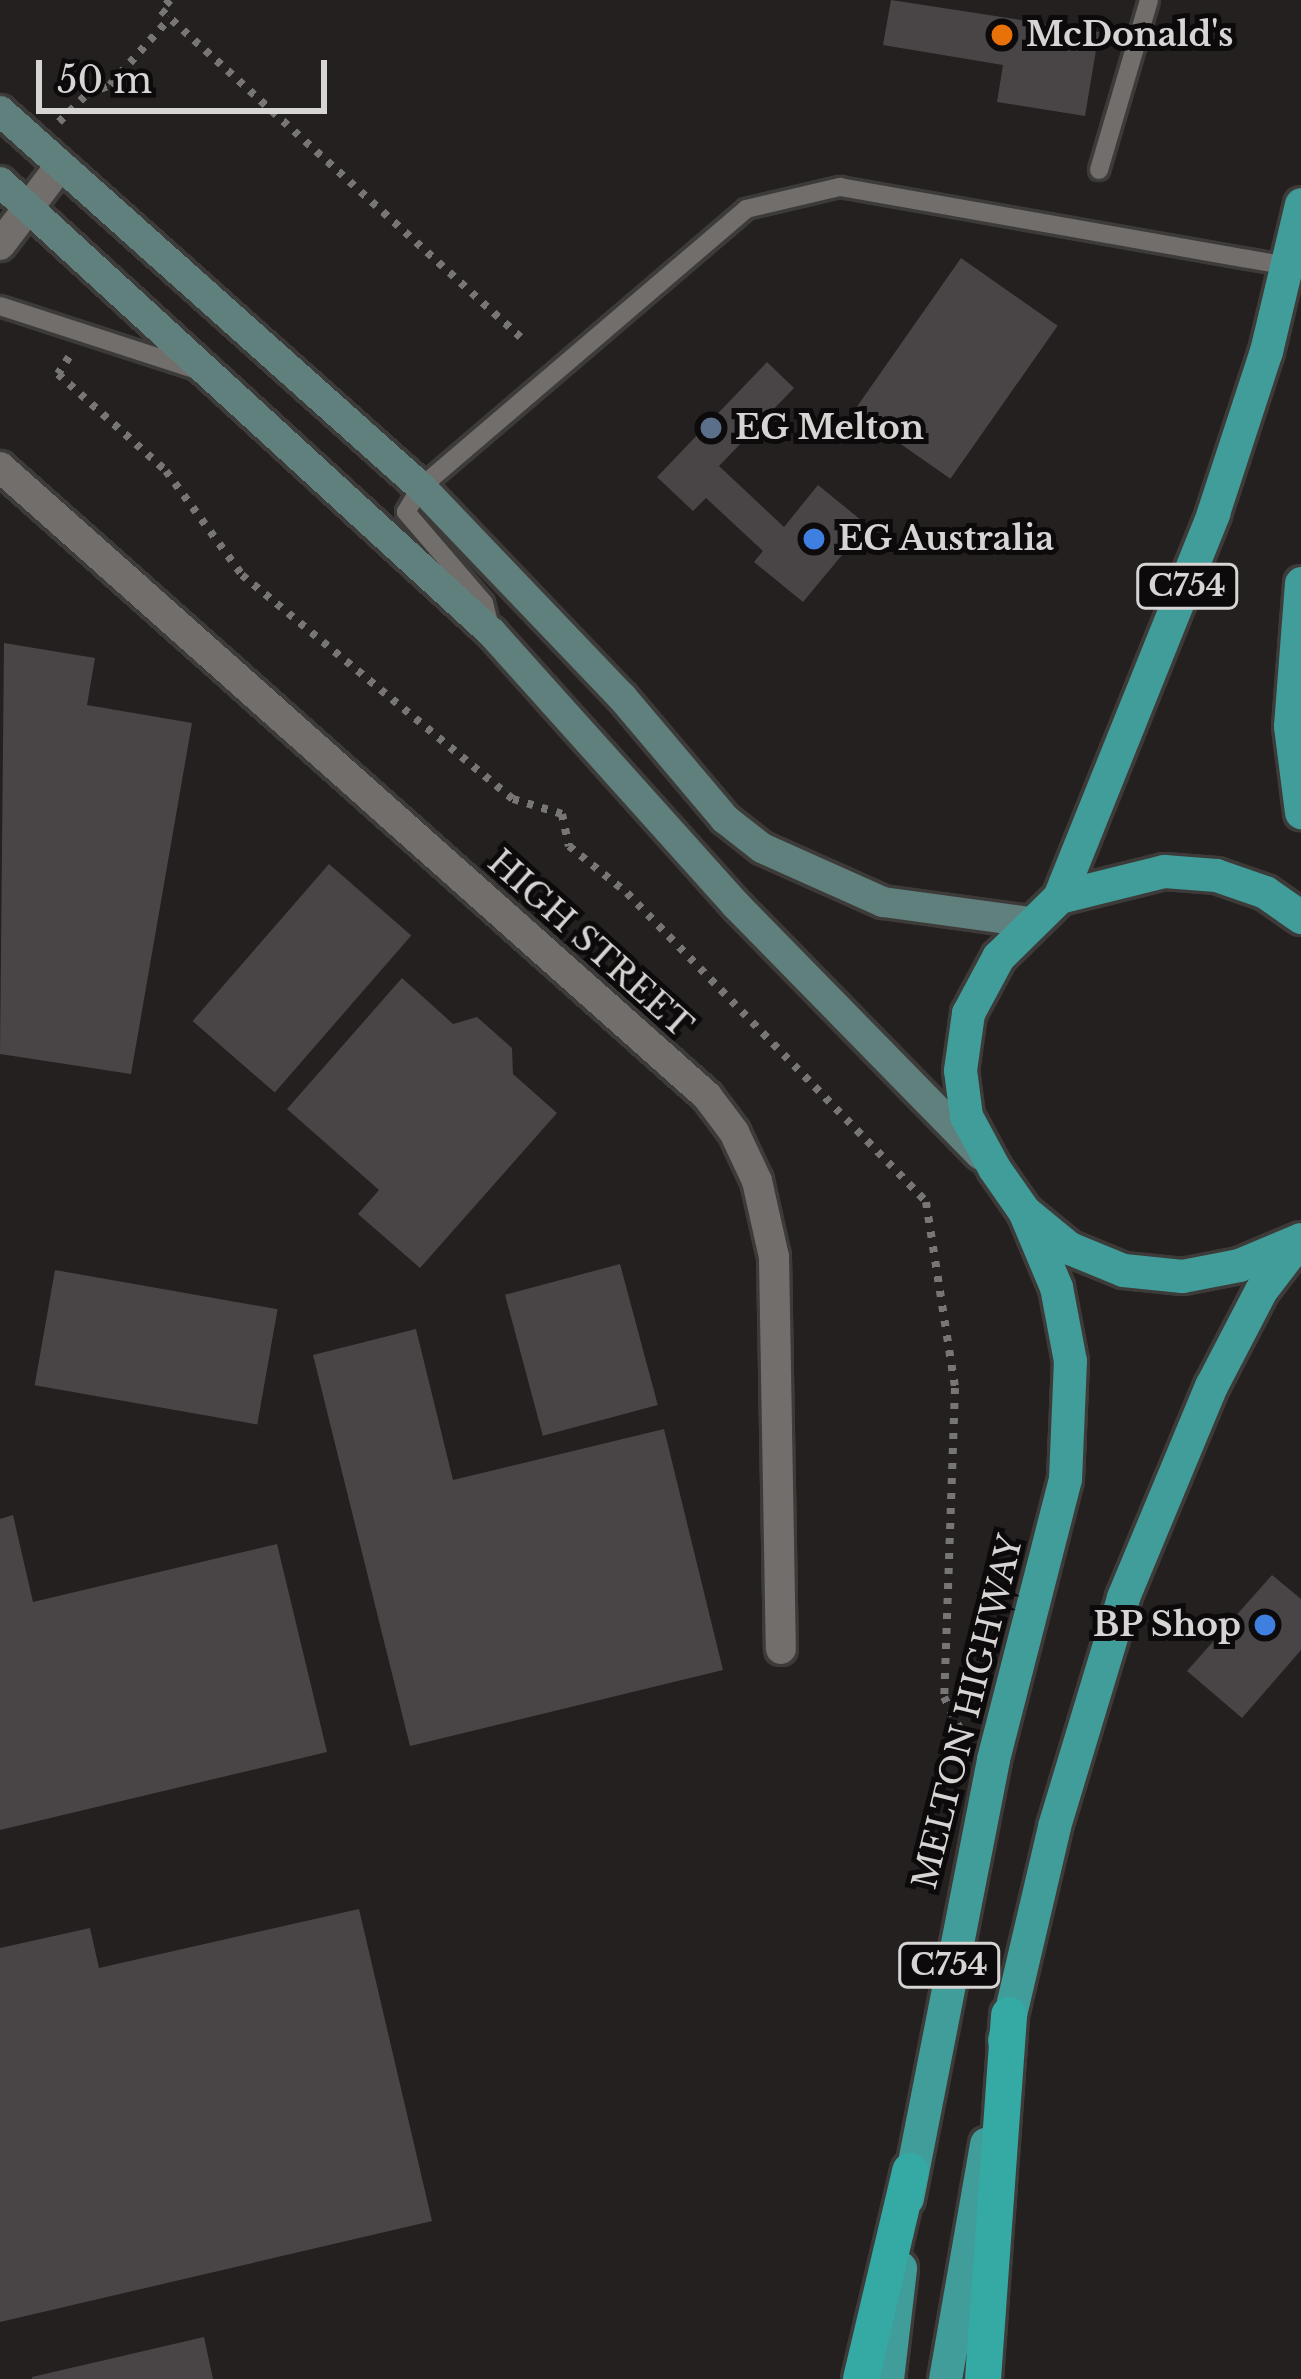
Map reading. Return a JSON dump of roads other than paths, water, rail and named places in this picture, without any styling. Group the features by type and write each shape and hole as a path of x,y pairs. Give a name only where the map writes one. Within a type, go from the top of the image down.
{"highway":[{"name":"MELTON HIGHWAY","path":"1059,897 1162,655 1288,266 1301,204"},
{"path":"1301,583 1290,727 1301,812"},
{"name":"MELTON HIGHWAY","path":"887,2379 910,2171 993,1760 1065,1479 1070,1361 1056,1287 1024,1210 966,1116 960,1070 968,1012 1029,922 1059,897 1164,871 1216,875 1265,892 1301,917"},
{"name":"MELTON HIGHWAY","path":"1024,1210 1087,1255 1124,1270 1182,1276 1240,1265 1301,1239"},
{"name":"MELTON HIGHWAY","path":"945,2379 1009,2015 1054,1826 1153,1516 1261,1290 1301,1239"},
{"path":"983,2379 1009,2015"},
{"path":"861,2379 910,2171"}],"main road":[{"path":"0,112 421,487 622,697 725,819 762,848 883,902 1029,922"},
{"path":"0,182 491,632 736,905 994,1168"}],"street":[{"path":"0,245 50,157"},
{"name":"HIGH STREET","path":"0,467 707,1096 734,1132 758,1181 774,1257 781,1649"}],"lane":[{"path":"1099,170 1149,0"},
{"path":"491,632 484,603 411,527 406,512 421,487 746,209 840,187 1288,266"},
{"path":"0,306 213,376"}],"place":[{"name":"McDonald's","path":"1002,35"},
{"name":"EG Melton","path":"711,428"},
{"name":"EG Australia","path":"814,539"},
{"name":"BP Shop","path":"1265,1625"}]}
